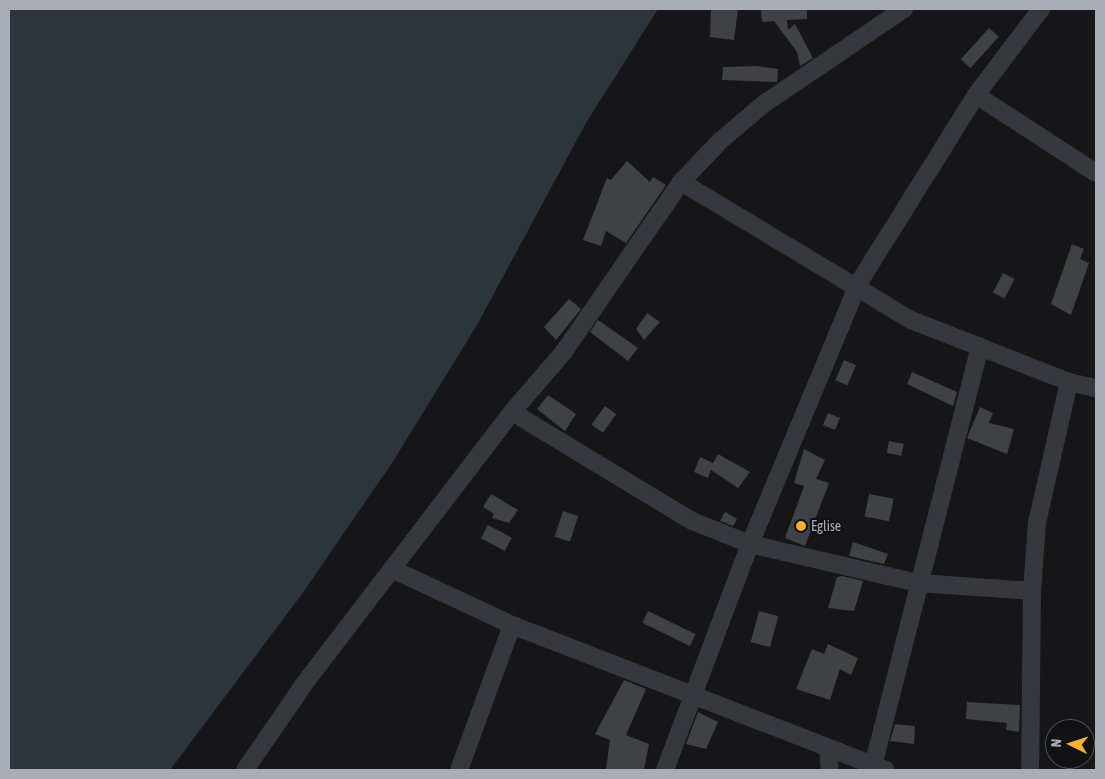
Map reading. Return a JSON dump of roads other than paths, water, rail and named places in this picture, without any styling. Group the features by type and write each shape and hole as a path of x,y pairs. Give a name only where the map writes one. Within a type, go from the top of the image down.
{"street":[{"path":"245,770 304,684 512,412 563,353 681,182 720,141 765,104 904,9"},
{"path":"665,770 750,544 858,284 976,95 1041,9"},
{"path":"976,95 1096,173"},
{"path":"681,182 858,284 911,320 1069,382 1096,388"},
{"path":"392,569 512,625 879,768 918,583 980,346"},
{"path":"1030,770 1032,591 1037,523 1069,382"},
{"path":"512,412 692,522 750,544 918,583 1032,591"},
{"path":"459,770 512,625"},
{"path":"828,749 830,770"}],"place":[{"name":"Eglise","path":"801,526"}]}
